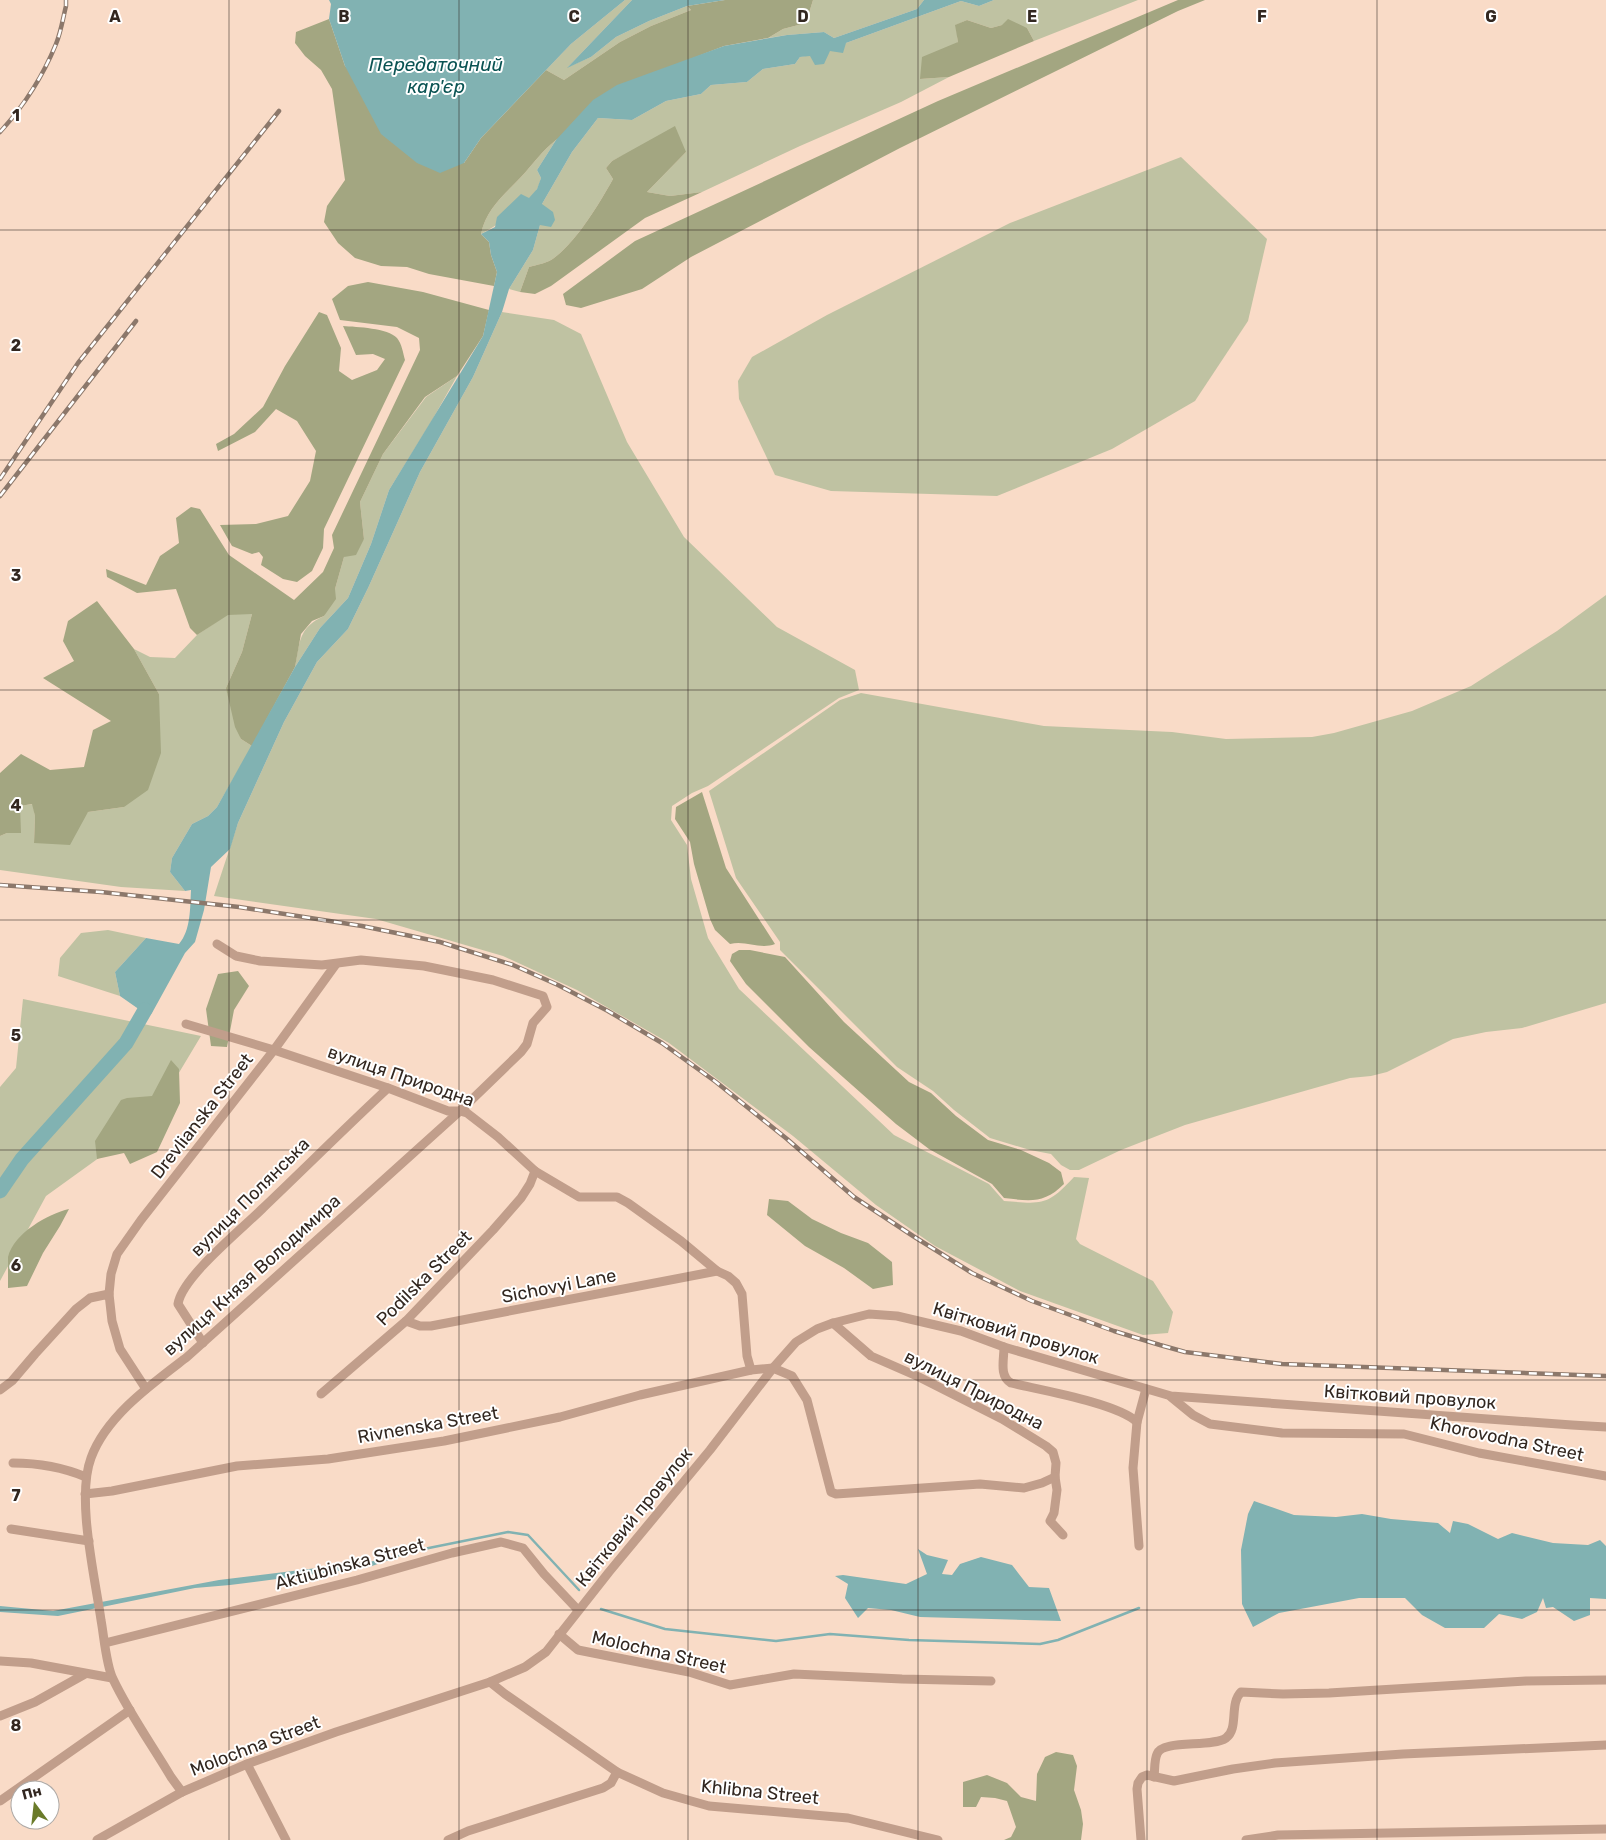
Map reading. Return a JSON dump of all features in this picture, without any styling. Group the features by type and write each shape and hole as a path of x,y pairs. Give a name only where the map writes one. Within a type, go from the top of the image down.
{"street":[{"path":"217,944 236,956 260,962 301,965 336,964"},
{"name":"вулиця Князя Володимира","path":"105,1643 89,1541 85,1494 86,1477 91,1457 108,1427 146,1389 187,1358 460,1111 521,1052 527,1044 533,1024 547,1006 542,996 509,984 424,966 361,960 336,964"},
{"name":"Drevlianska Street","path":"146,1389 120,1349 112,1321 109,1294 111,1274 117,1254 141,1220 274,1050 336,964"},
{"name":"вулиця Природна","path":"186,1024 274,1050 388,1088 448,1111 460,1111 474,1118 498,1137 535,1172 579,1197 618,1197 628,1203 717,1271 728,1276 736,1283 742,1294 747,1356 751,1370"},
{"name":"вулиця Полянська","path":"203,1343 178,1304 179,1295 202,1267 388,1088"},
{"name":"Podilska Street","path":"321,1394 406,1321 494,1230 521,1198 535,1172"},
{"name":"Sichovyi Lane","path":"406,1321 420,1326 432,1326 717,1271"},
{"path":"0,1390 12,1382 76,1309 90,1298 109,1294"},
{"name":"Квітковий провулок","path":"559,1634 796,1342 817,1329 832,1323 869,1314 897,1316 961,1331 1004,1347 1171,1396 1572,1426 1606,1426"},
{"name":"вулиця Природна","path":"832,1323 871,1356 919,1377 1002,1419 1053,1452 1056,1463 1054,1477 1056,1502 1050,1521 1063,1534"},
{"path":"1004,1347 1003,1374 1006,1380 1011,1383 1097,1404 1122,1412 1137,1422"},
{"path":"773,1368 792,1376 807,1400 829,1487 831,1492 836,1494 980,1484 1024,1488 1042,1484 1054,1477"},
{"name":"Rivnenska Street","path":"85,1494 112,1491 237,1466 328,1459 444,1441 560,1417 640,1395 751,1370 773,1368"},
{"path":"1139,1546 1133,1468 1137,1422 1146,1389"},
{"name":"Khorovodna Street","path":"1171,1396 1193,1415 1210,1424 1282,1433 1404,1434 1479,1453 1606,1476"},
{"path":"13,1463 51,1466 86,1477"},
{"path":"11,1529 89,1541"},
{"name":"Aktiubinska Street","path":"105,1643 501,1542 523,1548 544,1574 578,1610"},
{"name":"Molochna Street","path":"97,1840 182,1792 247,1764 336,1732 490,1682 536,1661 546,1652 559,1634 578,1650 689,1672 730,1685 794,1674 991,1681"},
{"path":"105,1643 112,1678 171,1778 182,1792"},
{"path":"0,1661 31,1663 112,1678"},
{"path":"0,1716 35,1702 85,1674"},
{"path":"1154,1777 1157,1753 1161,1748 1212,1742 1222,1740 1228,1736 1232,1731 1236,1697 1241,1692 1283,1694 1328,1693 1557,1680 1606,1680"},
{"path":"448,1840 468,1831 603,1788 612,1783 617,1772 490,1682"},
{"path":"0,1801 130,1710"},
{"path":"1141,1840 1138,1783 1142,1777 1147,1775 1174,1781 1232,1768 1275,1763 1403,1754 1606,1745"},
{"path":"247,1764 286,1840"},
{"name":"Khlibna Street","path":"617,1772 663,1793 709,1806 848,1818 938,1840"},
{"path":"1246,1840 1278,1835 1606,1829"}],"green space":[{"path":"625,0 632,0 568,67 591,57 616,37 649,21 687,6 691,10 651,26 620,42 564,80 546,70 571,44"},
{"path":"725,0 813,0 806,23 783,29 768,38 724,46 683,62 551,144 491,210 483,225 481,234 489,242 497,272 494,286 429,274 407,267 381,266 355,258 338,243 324,222 327,206 345,180 332,89 321,70 305,56 295,43 296,32 329,19 345,66 464,163 481,138 546,70 564,80 620,42 651,26 691,10 687,6"},
{"path":"813,0 924,0 917,9 834,38 824,32 768,38 783,29 806,23"},
{"path":"994,0 1138,0 1034,41 1027,28 1002,25 991,28 967,20 956,25 958,42 920,79 949,77 901,102 800,146 702,192 670,196 647,192 686,152 636,149 612,161 606,168 613,179 579,232 563,251 551,260 529,267 520,292 509,289 533,250 540,225 542,204 572,152 598,118 632,120 666,101 701,94 711,85 747,82 763,69 795,64 800,57 830,51 846,43 961,1 979,6"},
{"path":"1178,0 1205,0 1178,11 900,148 691,257 642,289 581,308 566,305 563,294 635,241 938,101"},
{"path":"1008,19 1027,28 1034,41 949,77 920,79 922,57 958,42 955,25 967,20 991,28 1002,25"},
{"path":"675,126 686,152 647,192 670,196 702,192 645,218 551,286 535,294 520,292 529,267 545,263 554,258 563,251 587,222 613,179 606,168 612,161"},
{"path":"556,140 537,170 541,178 538,188 533,195 512,214 481,234 483,225 491,210"},
{"path":"1181,157 1267,239 1248,321 1195,401 1112,449 997,496 831,491 775,475 739,399 738,381 752,357 827,315 1010,223"},
{"path":"368,282 423,292 489,310 483,336 457,376 425,397 383,454 360,502 364,539 356,555 344,557 335,589 336,599 324,616 312,621 301,634 295,667 252,746 241,739 235,727 226,688 242,652 252,614 228,615 197,635 190,628 176,589 137,593 107,577 106,569 146,585 160,556 179,543 176,518 191,507 200,509 229,555 294,600 323,572 334,548 332,535 420,350 419,338 397,327 340,320 332,299 348,286"},
{"path":"319,312 327,315 341,348 339,371 352,380 377,370 385,359 373,354 356,355 343,326 372,329 393,335 400,343 405,360 324,529 323,548 312,571 297,582 283,579 261,565 263,557 259,552 252,554 232,546 220,525 256,524 288,516 310,481 316,451 297,421 276,409 255,432 218,451 216,444 234,434 263,407 285,366"},
{"path":"502,312 554,320 581,334 627,442 684,537 777,627 855,670 859,690 839,698 708,786 692,793 672,806 671,820 687,845 691,879 708,938 739,989 894,1135 989,1184 1004,1201 1028,1203 1044,1201 1057,1193 1074,1177 1089,1178 1076,1239 1080,1244 1153,1281 1173,1312 1168,1333 1143,1335 1020,1291 935,1246 876,1205 793,1136 669,1043 577,990 503,956 376,919 214,896 238,823 284,722 317,662 348,629 420,472 473,377"},
{"path":"457,376 389,490 371,544 348,598 320,628 295,667 302,637 309,626 324,616 335,589 344,557 364,539 360,502 383,454 426,397"},
{"path":"1606,595 1606,1003 1522,1028 1486,1032 1453,1039 1387,1072 1350,1078 1185,1125 1121,1150 1079,1170 1070,1170 1061,1165 1051,1154 990,1138 933,1091 897,1067 780,950 780,942 736,878 709,791 840,700 861,693 1044,726 1172,732 1226,739 1312,737 1334,733 1412,711 1471,686 1557,631"},
{"path":"97,601 134,649 159,694 161,753 148,790 124,807 88,812 70,845 34,843 35,816 32,804 20,806 21,833 7,833 0,836 0,773 21,754 50,770 84,767 93,730 111,721 43,678 74,661 63,641 68,621"},
{"path":"228,614 252,614 242,652 226,688 241,739 252,746 217,807 208,816 192,824 172,858 170,872 185,891 121,887 0,870 0,836 7,833 19,806 33,804 35,816 34,843 88,812 124,807 159,694 134,649 150,657 175,658 197,635"},
{"path":"702,792 726,868 775,944 764,946 742,943 730,944 715,930 694,864 690,842 675,819 676,807"},
{"path":"108,930 146,938 115,972 120,996 58,976 60,958 81,933"},
{"path":"739,950 750,950 785,957 844,1022 909,1082 931,1093 956,1116 988,1140 1021,1150 1049,1163 1061,1172 1064,1184 1050,1195 1036,1200 1004,1198 992,1184 929,1149 896,1124 809,1047 746,984 730,961 732,954"},
{"path":"238,971 249,986 234,1010 227,1047 211,1046 206,1009 218,974"},
{"path":"23,999 201,1036 174,1081 114,1147 46,1196 0,1281 0,1087 16,1068"},
{"path":"171,1060 179,1069 180,1103 157,1152 130,1164 124,1153 97,1159 95,1141 121,1100 152,1096"},
{"path":"769,1199 788,1201 812,1219 868,1243 892,1262 893,1285 873,1289 844,1268 805,1246 767,1215"},
{"path":"69,1209 43,1253 27,1286 8,1288 8,1257 11,1248 17,1240 42,1220"},
{"path":"1056,1752 1073,1755 1077,1766 1074,1790 1081,1810 1083,1824 1081,1840 1004,1840 1011,1837 1016,1827 1007,1801 981,1797 976,1807 963,1807 963,1782 987,1775 1007,1783 1021,1797 1036,1801 1037,1774 1045,1757"}],"water":[{"name":"Передаточний кар'єр","path":"329,0 625,0 571,44 481,138 464,163 440,173 417,163 381,134 345,66 329,19 331,4"},
{"path":"632,0 725,0 687,6 649,21 616,37 591,57 567,68"},
{"path":"924,0 994,0 979,6 961,1 846,43 843,53 830,51 824,64 815,65 810,56 800,57 795,64 763,69 747,82 711,85 701,94 666,101 632,120 598,118 572,152 542,204 553,212 555,220 551,227 540,225 533,250 509,289 502,312 473,377 420,472 348,629 317,662 284,722 238,823 230,849 211,867 204,910 195,942 185,953 152,1013 139,1027 134,1027 140,1010 120,996 115,972 146,938 179,944 186,932 191,890 185,891 170,872 172,858 192,824 208,816 217,807 295,667 320,628 348,598 371,544 389,490 483,336 497,272 489,242 481,234 495,227 497,217 521,194 529,198 537,189 541,178 537,170 556,140 593,100 617,85 724,46 787,35 824,32 834,38 917,9"},
{"path":"1254,1501 1294,1515 1336,1517 1362,1514 1391,1519 1438,1523 1450,1533 1453,1521 1468,1524 1498,1539 1512,1533 1553,1543 1588,1545 1600,1540 1606,1546 1606,1599 1590,1598 1590,1615 1574,1621 1553,1607 1546,1608 1543,1598 1537,1612 1522,1619 1499,1614 1484,1628 1445,1628 1422,1615 1405,1598 1359,1598 1279,1613 1253,1627 1242,1604 1241,1550 1248,1514"},
{"path":"918,1549 927,1555 948,1560 942,1574 952,1575 960,1564 981,1557 1012,1565 1029,1587 1049,1588 1061,1621 920,1617 891,1610 868,1608 858,1618 845,1598 848,1584 835,1576 843,1575 906,1584 927,1574"},
{"path":"409,1552 369,1567 195,1588 58,1616 0,1612 0,1606 53,1611 219,1580 374,1561"}],"waterway":[{"path":"0,1191 22,1159 126,1043 145,1010"},
{"path":"409,1552 508,1532 528,1535 579,1590"},
{"path":"601,1609 665,1629 776,1641 830,1634 909,1640 1040,1644 1058,1640 1139,1608"}],"railway":[{"path":"0,132 24,102 45,68 59,35 66,0"},
{"path":"0,479 78,363 279,111"},
{"path":"0,496 136,321"},
{"path":"0,885 101,892 239,907 362,926 440,942 513,965 558,985 608,1011 662,1043 716,1082 787,1139 854,1197 972,1273 1032,1301 1114,1331 1185,1352 1282,1364 1606,1376"}]}
